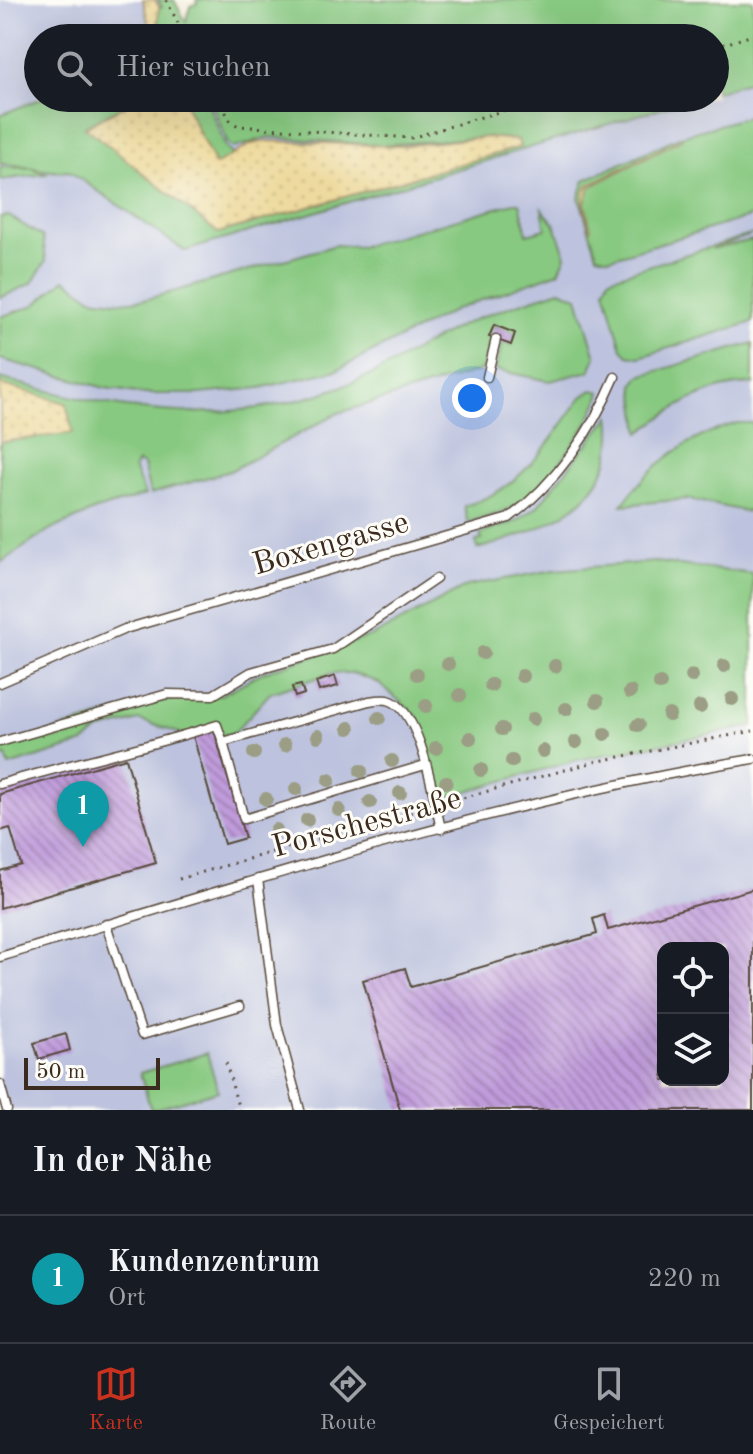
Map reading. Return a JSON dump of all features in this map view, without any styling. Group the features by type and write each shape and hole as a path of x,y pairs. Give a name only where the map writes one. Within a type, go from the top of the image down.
{"lane":[{"path":"487,377 496,339"},
{"name":"Boxengasse","path":"0,683 125,629 509,518 538,497 599,415 615,377"},
{"path":"0,742 167,694 213,695 251,672 333,649 436,579"},
{"path":"223,742 369,701 389,700 403,709 415,727 441,829"},
{"path":"0,784 87,758 120,754 217,725 244,819 425,765"},
{"name":"Porschestraße","path":"0,957 258,879 573,794 753,759"},
{"path":"258,879 277,1025 300,1110"},
{"path":"106,924 142,1035 240,1006"},
{"path":"0,1084 7,1110"}],"path":[{"path":"166,0 179,24"},
{"path":"729,43 753,35"},
{"path":"226,112 238,126 411,138 498,112"},
{"path":"179,879 594,762 753,731"},
{"path":"226,1063 239,1110"}],"shaded area":[{"path":"0,0 174,0 186,24 24,24 24,112 729,112 729,37 753,29 753,1110 0,1110"}],"green space":[{"path":"158,0 174,0 186,22 190,6 197,4 196,0 753,0 753,80 729,88 729,24 157,24 159,7 162,7"},
{"path":"24,105 24,112 112,112 86,126 218,233 520,147 518,140 486,137 383,145 268,137 234,148 228,144 215,112 648,112 185,251 69,171 0,164 0,115"},
{"path":"189,112 212,112 225,146 234,156 215,165"},
{"path":"753,115 753,216 610,258 597,255 579,197 585,180 681,136"},
{"path":"0,167 32,168 46,174 0,180"},
{"path":"520,203 527,234 546,229 542,209 554,223 566,256 559,272 457,309 337,370 260,388 200,394 143,394 105,388 0,359 0,317 35,305 65,279 92,298 123,302 148,299 336,245 359,247"},
{"path":"9,216 43,237 46,261 32,283 0,298 0,217"},
{"path":"753,234 712,249 753,240 753,322 640,357 628,355 622,349 605,289 609,278"},
{"path":"560,290 578,297 596,357 590,371 550,381 495,370 503,342 511,345 515,334 494,325 482,370 338,413 230,471 150,494 143,465 138,462 134,468 145,495 96,510 48,531 0,563 0,378 96,402 142,409 232,411 278,405 325,393 373,374 447,332"},
{"path":"753,343 753,384 721,388 692,399 640,433 634,384 640,376"},
{"path":"592,390 601,392 588,421 566,455 539,486 510,509 468,522 464,506 485,499 518,477 582,397"},
{"path":"610,416 611,445 604,470 591,490 574,507 528,532 477,549 476,541 482,540 480,534 517,521 537,507"},
{"path":"737,423 753,423 753,513 688,499 622,505 646,476 672,454 703,436"},
{"path":"655,562 753,574 753,726 577,760 440,799 416,715 377,682 352,673 332,673 270,693 234,733 210,737 185,735 139,720 98,731 84,743 9,766 6,756 0,757 0,747 150,702 221,695 263,672 375,635 467,586 554,570"},
{"path":"207,1053 218,1091 151,1110 140,1073"}],"sand":[{"path":"143,0 155,0 159,7 157,24 148,22"},
{"path":"112,112 189,112 215,165 251,144 268,141 402,146 486,137 518,140 520,147 218,233 85,127"},
{"path":"683,138 590,187 585,203 591,230 583,201 588,185"},
{"path":"0,384 66,403 73,433 0,442"}],"building":[{"path":"494,325 515,333 511,345 489,337"},
{"path":"335,676 338,686 319,691 316,682"},
{"path":"301,685 304,694 295,697 292,687"},
{"path":"214,730 245,838 224,844 193,736"},
{"path":"126,758 156,863 0,908 0,871 21,865 10,828 0,831 0,794"},
{"path":"753,889 753,1110 400,1110 363,980 405,968 411,987 597,934 593,919 604,915 608,930"},
{"path":"66,1034 70,1050 39,1059 34,1043"}],"place":[{"name":"Kundenzentrum","path":"83,847"}]}
